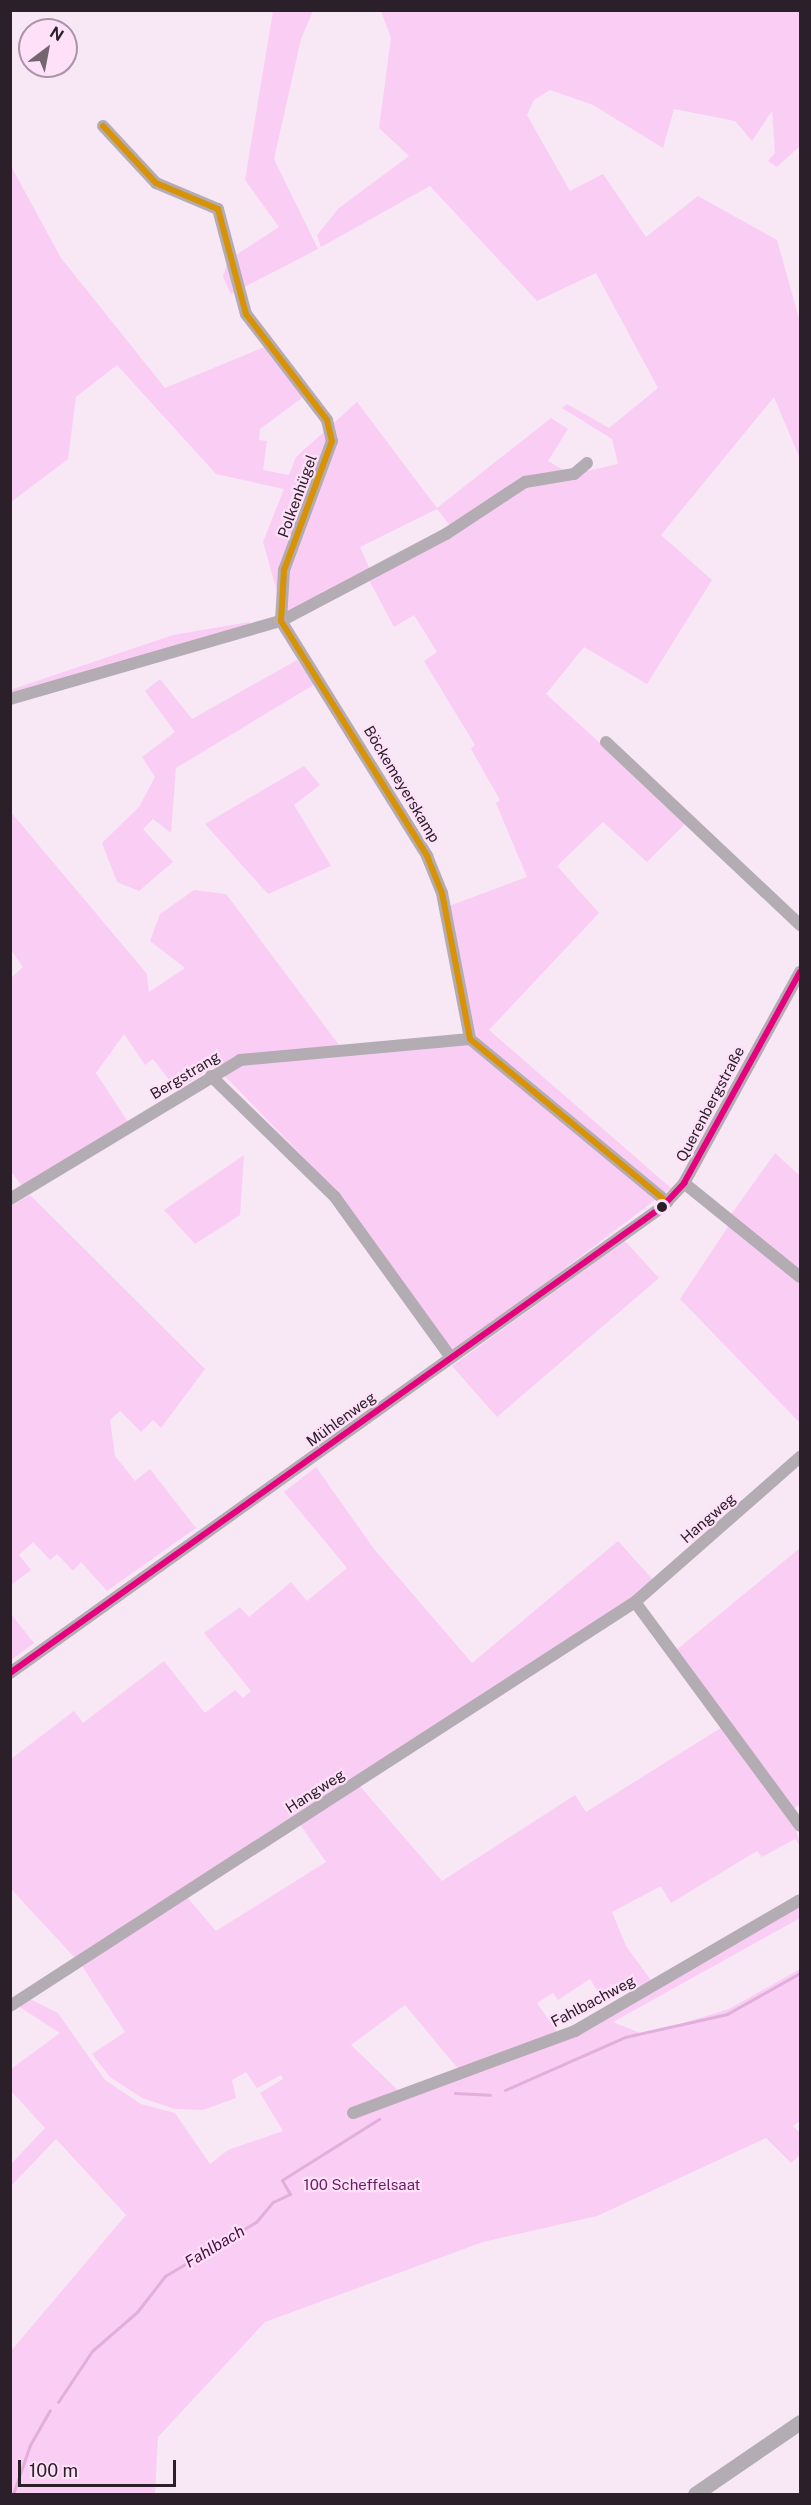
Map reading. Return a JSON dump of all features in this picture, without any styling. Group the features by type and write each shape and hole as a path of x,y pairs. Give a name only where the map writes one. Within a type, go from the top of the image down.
{"street":[{"name":"Polkenhügel","path":"103,126 156,183 218,209 246,314 327,420 332,441 327,461 284,570 281,621"},
{"path":"10,699 281,621 446,534 525,482 574,474 587,463"},
{"name":"Böckemeyerskamp","path":"281,621 375,764 427,856 442,893 470,1039"},
{"path":"606,742 801,925"},
{"name":"Querenbergstraße","path":"801,972 684,1183 801,1277"},
{"path":"470,1039 668,1202"},
{"name":"Bergstrang","path":"10,1198 240,1060 470,1039"},
{"path":"211,1076 335,1197 451,1358"},
{"name":"Mühlenweg","path":"10,1673 668,1202 684,1183"},
{"name":"Hangweg","path":"10,2006 635,1602 801,1457"},
{"path":"635,1602 801,1826"},
{"name":"Fahlbachweg","path":"353,2113 575,2031 801,1900"},
{"path":"696,2494 801,2422"}],"green space":[{"path":"273,11 313,11 301,39 274,159 318,249 231,294 223,277 228,260 279,227 245,180"},
{"path":"381,11 800,11 800,146 777,167 768,161 775,153 772,111 752,141 735,121 674,109 663,148 593,105 550,90 534,100 527,115 570,191 603,174 646,237 698,196 777,240 800,322 800,459 774,397 661,535 712,580 647,684 584,647 546,694 687,822 647,862 603,822 557,866 599,913 489,1030 671,1188 452,1354 342,1197 215,1066 177,1090 153,1059 145,1065 124,1034 96,1073 128,1122 22,1186 10,1170 11,978 23,967 11,950 10,811 147,974 149,992 185,968 150,941 160,914 194,890 226,894 345,1053 469,1035 449,906 527,877 496,803 500,800 471,749 475,745 424,661 437,652 414,615 394,627 369,580 455,532 437,509 360,547 371,572 284,616 263,542 284,489 216,474 117,365 76,397 68,459 11,502 11,166 61,258 165,388 267,346 306,395 260,429 259,440 267,441 263,470 289,475 296,457 357,402 437,508 551,418 568,429 548,461 564,470 529,476 526,485 618,464 612,439 562,408 567,404 609,428 658,388 596,273 537,301 430,186 321,247 317,235 339,208 409,156 379,128 391,38"},
{"path":"249,622 252,627 11,697 10,690 173,635"},
{"path":"297,660 315,684 176,768 171,833 153,819 143,829 173,862 139,891 117,882 102,843 139,807 155,777 142,757 175,732 145,691 160,679 192,719"},
{"path":"304,766 320,785 294,805 331,866 268,894 205,824"},
{"path":"775,1153 800,1176 800,1275 730,1216"},
{"path":"244,1155 240,1215 195,1244 164,1210"},
{"path":"30,1195 205,1369 161,1428 153,1420 141,1432 120,1411 110,1420 115,1456 135,1481 150,1469 196,1528 107,1591 81,1562 73,1571 57,1554 50,1560 33,1542 19,1555 31,1570 11,1585 11,1206"},
{"path":"729,1225 800,1280 800,1423 680,1299"},
{"path":"625,1241 659,1278 497,1417 452,1366"},
{"name":"100 Scheffelsaat","path":"316,1467 374,1549 472,1663 618,1541 655,1582 358,1784 442,1881 575,1795 586,1812 724,1726 675,1651 800,1548 800,1804 792,1810 800,1846 795,1839 762,1857 757,1851 671,1903 661,1886 612,1912 626,1946 653,1983 598,1992 590,1979 558,2000 553,1993 537,2003 559,2035 460,2071 405,2005 351,2045 401,2093 576,2032 800,1903 800,1918 613,2022 645,2035 729,2009 800,1969 800,2121 793,2126 800,2133 800,2155 791,2163 766,2138 597,2216 483,2242 265,2322 158,2437 155,2494 11,2494 11,2351 126,2215 56,2139 11,2186 11,2164 45,2128 11,2091 11,2069 60,2033 18,2006 28,1998 58,2013 105,2080 141,2104 175,2113 210,2164 228,2150 283,2131 260,2093 283,2079 281,2075 257,2088 246,2072 232,2080 236,2098 203,2110 175,2109 142,2098 110,2077 92,2054 125,2032 80,1963 186,1896 216,1931 326,1862 299,1823 76,1959 11,1889 11,1759 74,1711 83,1723 164,1661 205,1713 235,1690 243,1698 251,1691 204,1633 240,1607 249,1617 291,1582 307,1601 347,1568 284,1492"},
{"path":"11,1614 34,1643 10,1660"}],"waterway":[{"path":"505,2090 625,2037 727,2014 800,1973"},
{"name":"Fahlbach","path":"455,2093 490,2095"},
{"name":"Fahlbach","path":"58,2402 92,2351 137,2312 165,2276 256,2222 273,2202 290,2194 282,2180 379,2119"},
{"name":"Fahlbach","path":"13,2494 30,2445 50,2410"}],"transit line":[{"path":"103,126 156,183 218,209 246,314 327,420 332,441 284,570 281,621 427,856 442,893 470,1039 667,1202"},
{"path":"10,1673 662,1207 684,1183 800,972"}]}
